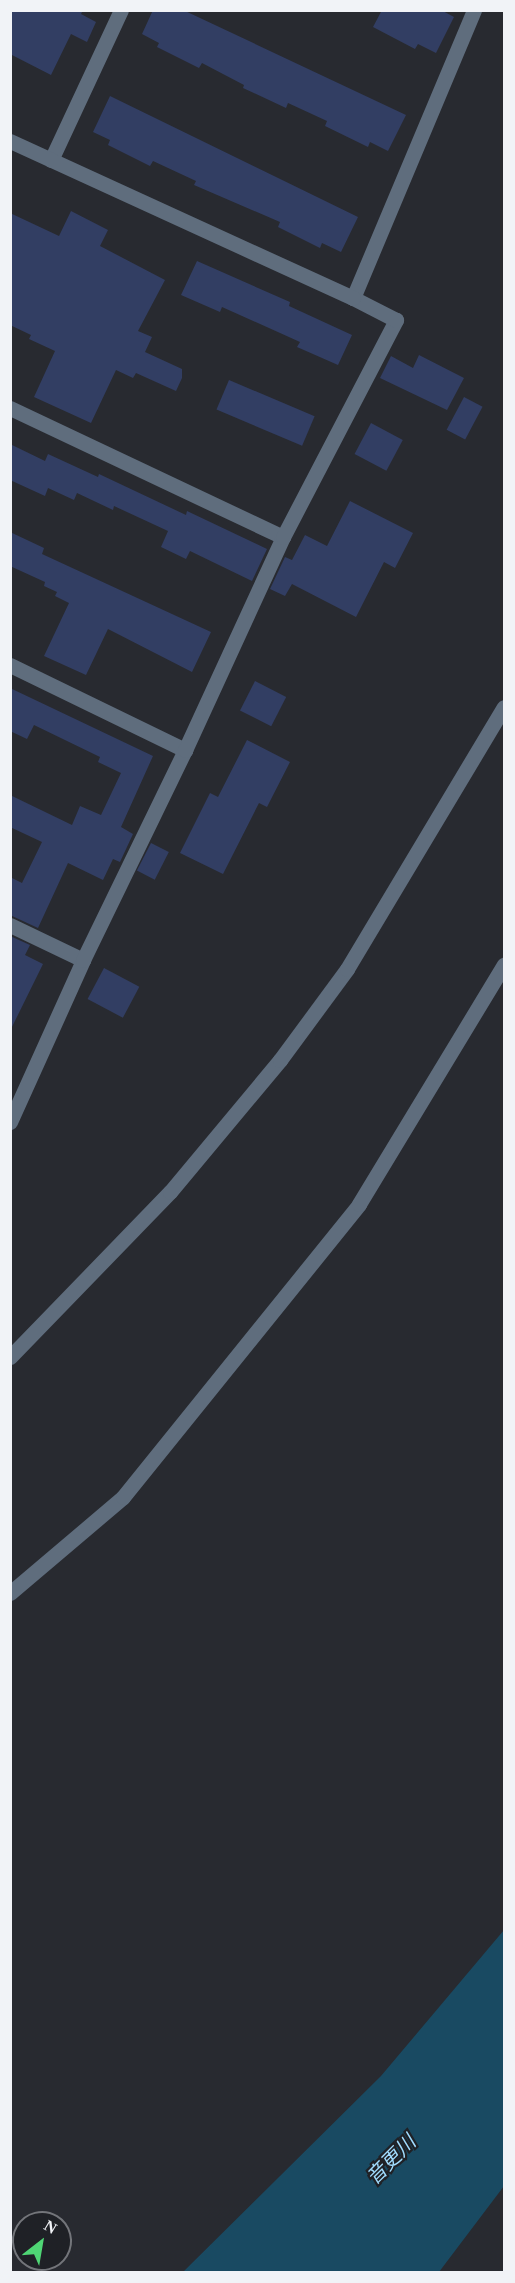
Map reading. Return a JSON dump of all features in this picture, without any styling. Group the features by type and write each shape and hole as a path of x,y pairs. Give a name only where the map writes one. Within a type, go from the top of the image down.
{"street":[{"path":"51,160 122,10"},
{"path":"352,298 474,10"},
{"path":"10,141 396,320 283,537 185,750 83,960 10,1122"},
{"path":"10,408 283,537"},
{"path":"10,665 185,750"},
{"path":"10,1357 170,1192 280,1060 347,969 504,707"},
{"path":"10,925 83,960"},
{"path":"10,1593 123,1497 359,1204 504,965"}],"water":[{"name":"音更川","path":"504,1930 504,2186 439,2272 183,2272 381,2076"}],"building":[{"path":"10,10 83,10 81,14 96,22 87,42 71,34 51,75 10,54"},
{"path":"153,10 183,10 406,115 388,151 370,142 368,147 325,126 327,121 288,103 286,108 243,88 244,85 202,63 199,68 157,47 159,43 142,34"},
{"path":"382,10 441,10 454,17 436,53 418,44 415,49 373,27"},
{"path":"110,96 358,217 341,252 322,243 320,248 278,227 280,222 194,185 196,181 153,161 150,166 108,145 110,140 93,132"},
{"path":"71,211 108,230 100,246 165,280 138,331 152,337 145,352 182,369 182,378 176,391 136,373 133,378 116,370 91,423 34,397 55,351 29,339 31,335 10,325 10,213 59,236"},
{"path":"197,261 290,302 289,306 352,335 338,365 297,347 300,342 222,307 220,312 181,295"},
{"path":"419,355 464,378 447,410 380,378 391,356 413,368"},
{"path":"229,380 315,416 302,446 216,409"},
{"path":"464,397 483,407 465,440 447,430"},
{"path":"371,423 403,440 386,471 355,454"},
{"path":"10,444 45,461 48,454 98,477 99,474 186,515 187,511 267,549 252,581 190,551 186,559 161,547 168,531 114,506 113,510 77,493 74,500 48,488 45,496 10,480"},
{"path":"350,501 413,533 395,568 384,562 356,617 292,584 285,596 270,589 285,557 292,560 305,535 327,546"},
{"path":"10,532 44,548 42,554 211,632 192,672 108,629 86,675 44,656 69,603 55,596 57,592 44,586 45,582 10,566"},
{"path":"255,681 286,697 271,726 240,710"},
{"path":"10,688 153,756 121,827 133,834 120,862 113,859 103,880 68,863 38,928 10,915 10,877 22,883 42,842 10,827 10,795 72,825 80,806 101,815 121,773 98,762 100,757 34,725 27,739 10,731"},
{"path":"247,740 290,762 267,807 259,803 223,874 180,853 210,793 218,797"},
{"path":"151,843 169,852 155,880 137,871"},
{"path":"10,936 30,945 25,955 43,964 10,1031"},
{"path":"104,968 139,987 123,1018 88,999"}]}
